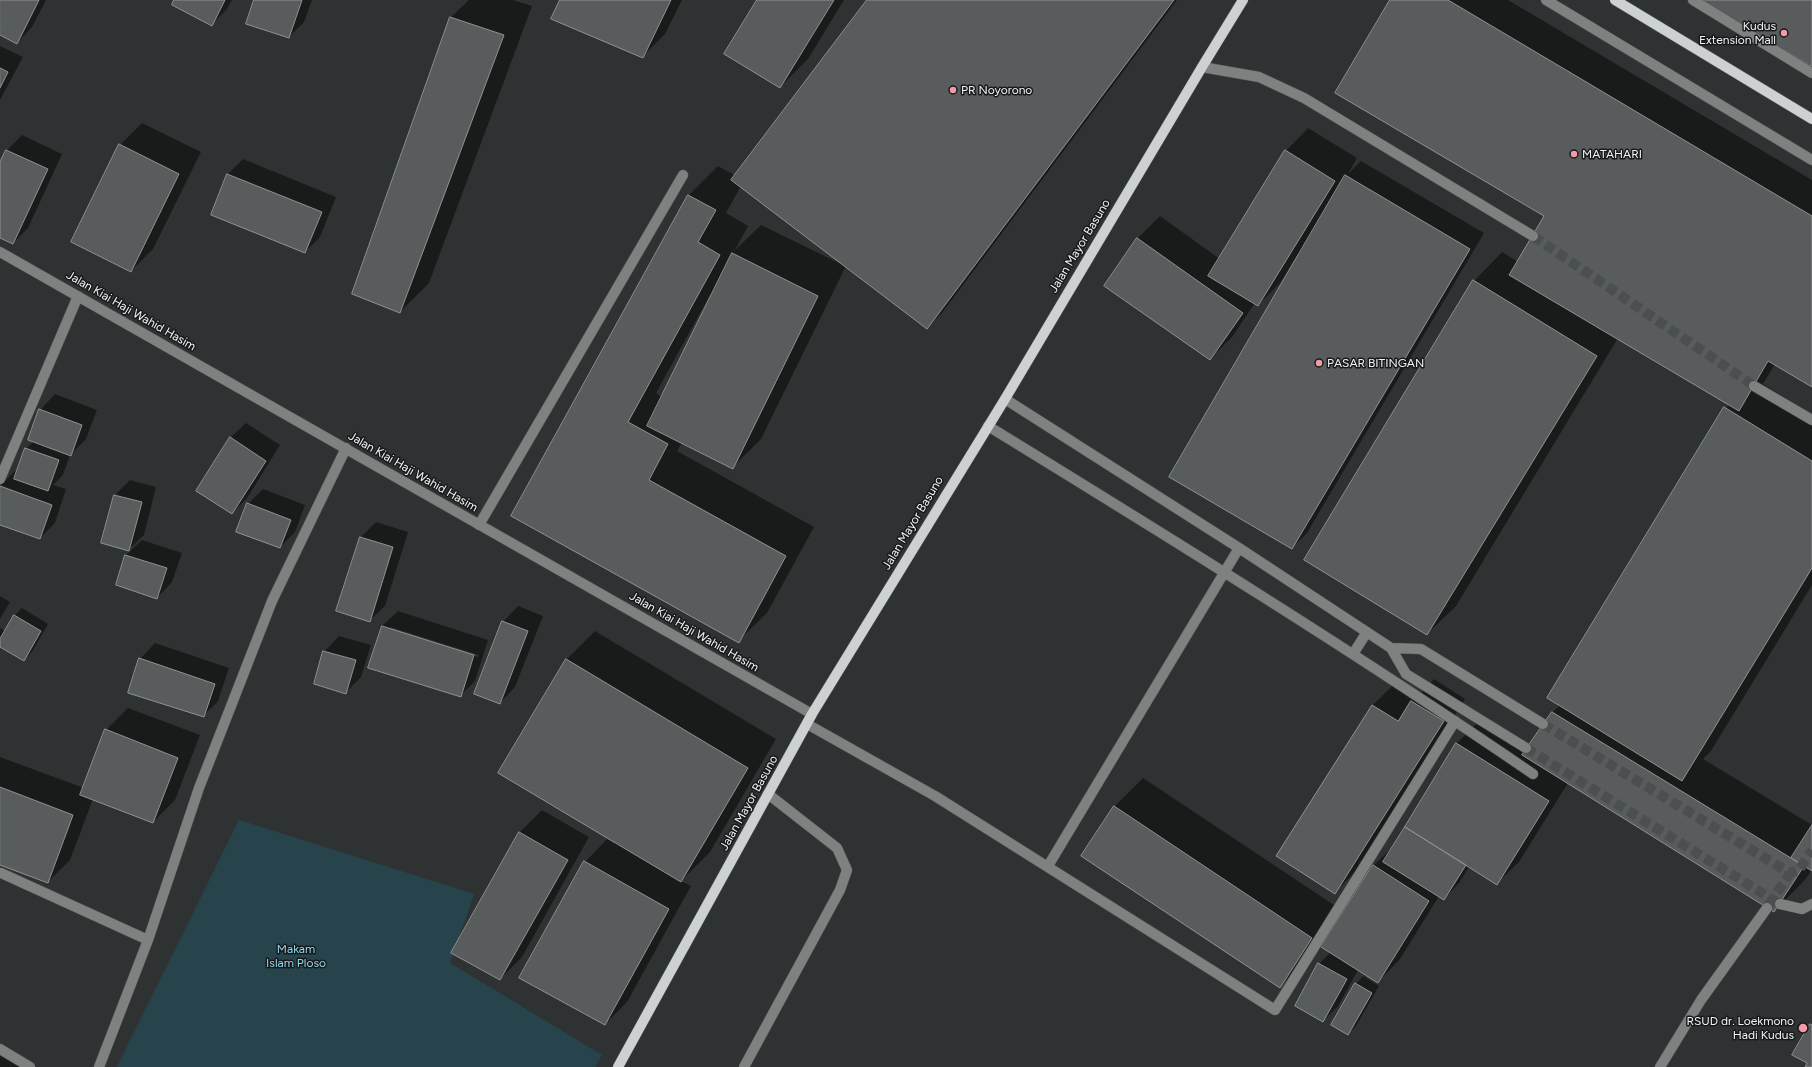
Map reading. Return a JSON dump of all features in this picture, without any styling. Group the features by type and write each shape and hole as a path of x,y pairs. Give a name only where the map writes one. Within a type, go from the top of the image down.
{"main road":[{"name":"Jalan Mayor Basuno","path":"618,1067 812,714 1005,399 1202,66 1243,0"},
{"path":"1615,0 1812,119"}],"street":[{"path":"1546,0 1812,160"},
{"path":"1692,0 1812,73"},
{"path":"1202,66 1259,77 1304,98 1533,236"},
{"path":"479,525 683,175"},
{"name":"Jalan Kiai Haji Wahid Hasim","path":"0,252 812,714"},
{"path":"0,479 78,296"},
{"path":"1754,386 1812,420"},
{"path":"1005,399 1239,548 1391,648 1406,674 1526,748"},
{"path":"988,426 1224,571 1455,721 1533,774"},
{"path":"99,1067 148,940 199,788 272,601 346,448"},
{"path":"1048,866 1239,548"},
{"path":"1353,654 1367,632"},
{"path":"1391,648 1421,649 1543,724"},
{"path":"807,724 934,796 1048,866 1275,1010 1455,721"},
{"path":"744,1067 840,890 847,870 837,848 768,794"},
{"path":"2,873 148,940"},
{"path":"1780,904 1802,909 1812,904"},
{"path":"1660,1067 1701,1000 1767,908"},
{"path":"0,1049 30,1067"}],"green space":[{"name":"Makam Islam Ploso","path":"239,820 474,894 450,963 602,1055 595,1067 117,1067"}],"building":[{"path":"0,0 39,0 17,44 0,35"},
{"path":"174,0 225,0 212,26 172,5"},
{"path":"254,0 302,0 289,38 246,24"},
{"path":"560,0 671,0 643,58 551,19"},
{"path":"757,0 834,0 780,88 724,54"},
{"name":"PR Noyorono","path":"867,0 1174,0 927,329 731,180"},
{"name":"MATAHARI","path":"1390,0 1448,0 1812,216 1812,387 1768,361 1739,411 1509,275 1544,216 1335,93"},
{"name":"Kudus Extension Mall","path":"1700,0 1812,0 1812,66"},
{"path":"450,17 504,35 400,313 352,294"},
{"path":"0,68 8,72 0,88"},
{"path":"119,144 179,174 131,272 71,242"},
{"path":"6,150 48,169 13,244 0,238 0,162"},
{"path":"1285,150 1335,181 1258,306 1208,276"},
{"path":"227,174 322,212 305,253 211,215"},
{"name":"PASAR BITINGAN","path":"1345,175 1470,249 1292,549 1169,477"},
{"path":"688,195 716,210 698,242 720,255 628,422 668,444 649,480 786,556 739,643 511,516"},
{"path":"1137,238 1243,313 1210,360 1104,286"},
{"path":"732,253 818,296 733,469 647,426"},
{"path":"1473,280 1597,356 1427,635 1304,560"},
{"path":"1724,407 1812,461 1812,568 1682,781 1547,698"},
{"path":"39,409 82,425 71,456 28,440"},
{"path":"230,437 266,461 232,514 196,491"},
{"path":"25,448 59,460 48,491 14,479"},
{"path":"0,486 52,505 40,539 0,525"},
{"path":"114,495 142,502 129,551 101,543"},
{"path":"247,503 291,520 280,548 236,532"},
{"path":"360,537 393,547 370,622 336,611"},
{"path":"125,555 167,568 157,599 116,585"},
{"path":"14,615 41,631 24,661 0,647 0,639"},
{"path":"502,621 528,631 500,704 474,694"},
{"path":"382,626 474,655 461,697 368,668"},
{"path":"323,651 356,660 346,694 314,684"},
{"path":"139,658 215,684 204,717 128,693"},
{"path":"566,659 748,768 681,882 498,773"},
{"path":"1411,701 1444,721 1335,894 1276,856 1372,705 1398,721"},
{"path":"1552,712 1804,866 1774,912 1522,755"},
{"path":"105,729 178,758 153,823 80,795"},
{"path":"1456,743 1549,801 1497,885 1405,827"},
{"path":"0,787 73,815 48,883 0,865"},
{"path":"1114,806 1312,938 1280,988 1081,856"},
{"path":"1812,825 1812,871 1791,858"},
{"path":"1405,827 1466,865 1444,900 1383,862"},
{"path":"519,832 568,860 500,980 451,953"},
{"path":"584,861 669,909 605,1025 519,978"},
{"path":"1373,865 1429,901 1378,983 1321,947"},
{"path":"1318,963 1347,979 1323,1022 1295,1006"},
{"path":"1355,983 1372,993 1348,1035 1331,1025"},
{"path":"1810,1024 1812,1025 1812,1067 1805,1067 1807,1063 1792,1055"}],"tunnel":[{"path":"1533,236 1754,386"},
{"path":"1543,724 1790,873 1799,870 1812,850"},
{"path":"1526,748 1780,904"},
{"path":"1769,905 1790,873"}],"place":[{"name":"Kudus Extension Mall","path":"1784,33"},
{"name":"PR Noyorono","path":"953,90"},
{"name":"MATAHARI","path":"1574,154"},
{"name":"PASAR BITINGAN","path":"1319,363"},
{"name":"RSUD dr. Loekmono Hadi Kudus","path":"1803,1028"}]}
